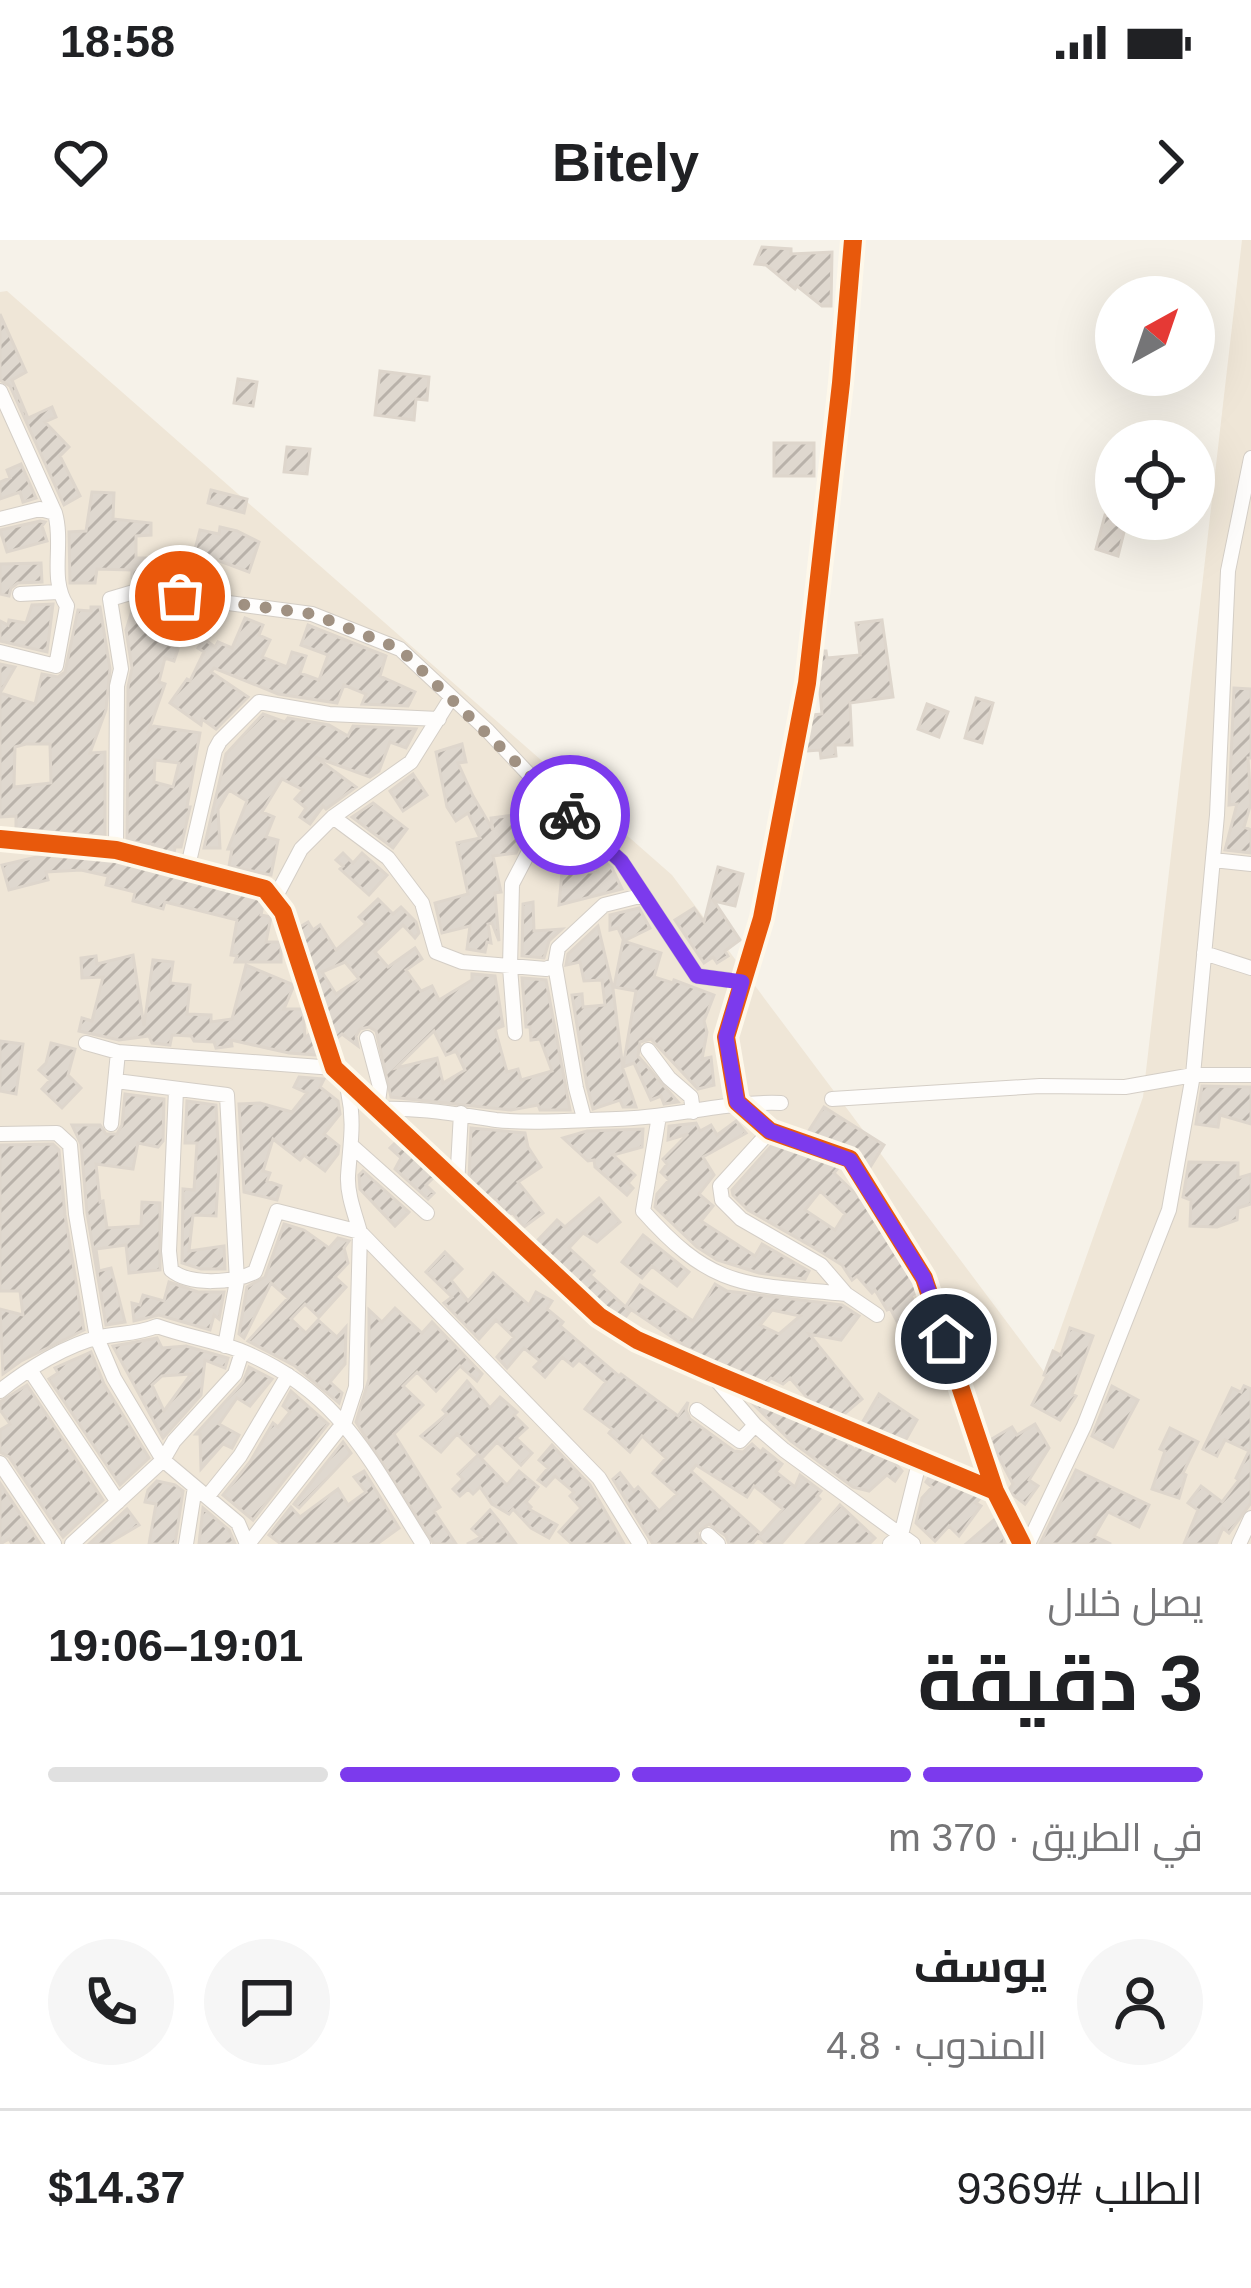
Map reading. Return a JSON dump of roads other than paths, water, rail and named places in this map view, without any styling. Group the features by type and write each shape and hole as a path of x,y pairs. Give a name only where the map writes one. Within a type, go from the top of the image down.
{"street":[{"path":"853,240 842,383 807,683 762,919 726,1037 737,1102 770,1131 850,1160 924,1278 995,1491 1025,1544"},
{"path":"0,391 56,513 58,592 67,606 56,667 0,652"},
{"path":"1025,1544 1084,1426 1169,1210 1193,1076 1213,860 1228,571 1251,458"},
{"path":"0,519 40,509 56,513"},
{"path":"116,850 121,669 110,599 137,591 313,614 400,649 621,861 697,976 742,982"},
{"path":"20,594 58,592"},
{"path":"275,898 301,850 333,817 411,762 451,698"},
{"path":"188,866 215,750 259,702 329,714 439,718"},
{"path":"515,1033 510,967 512,884 555,802"},
{"path":"333,817 388,858 422,903 436,952 462,962 555,965"},
{"path":"0,839 116,850 252,884 275,898 290,930 334,1068 599,1316 638,1340 710,1372 995,1491"},
{"path":"1213,860 1251,864"},
{"path":"584,1118 555,965 558,948 604,905 644,895"},
{"path":"1204,953 1251,968"},
{"path":"368,1038 380,1087 377,1109"},
{"path":"86,1043 118,1052 334,1068"},
{"path":"648,1050 669,1078 692,1097 693,1112"},
{"path":"111,1124 118,1052"},
{"path":"832,1099 1059,1085 1125,1087 1193,1076 1251,1075"},
{"path":"116,1081 226,1095 237,1280 225,1346"},
{"path":"0,1134 56,1133 70,1145 76,1214 97,1337 114,1378 163,1460 238,1523 248,1544 345,1421 356,1387 360,1232 348,1177 353,1114 348,1091 352,1085"},
{"path":"176,1090 171,1270 180,1277 237,1280 255,1272 277,1211 360,1232 599,1478 640,1544"},
{"path":"377,1109 414,1107 500,1120 659,1116 737,1102 781,1102"},
{"path":"457,1185 461,1113"},
{"path":"659,1116 643,1211 670,1242 700,1265 739,1284 845,1294"},
{"path":"770,1131 720,1186 722,1200 741,1219 821,1265 845,1294 877,1316"},
{"path":"353,1147 428,1213"},
{"path":"0,1391 30,1370 97,1337 157,1326 242,1352 288,1375 345,1421 423,1544"},
{"path":"72,1544 163,1460 174,1441 235,1374 242,1352"},
{"path":"30,1370 118,1502"},
{"path":"710,1372 755,1425 901,1541 920,1460"},
{"path":"186,1544 201,1492 240,1456 288,1375"},
{"path":"698,1410 740,1441 755,1425"},
{"path":"0,1463 53,1544"},
{"path":"1239,1544 1251,1518"}]}
